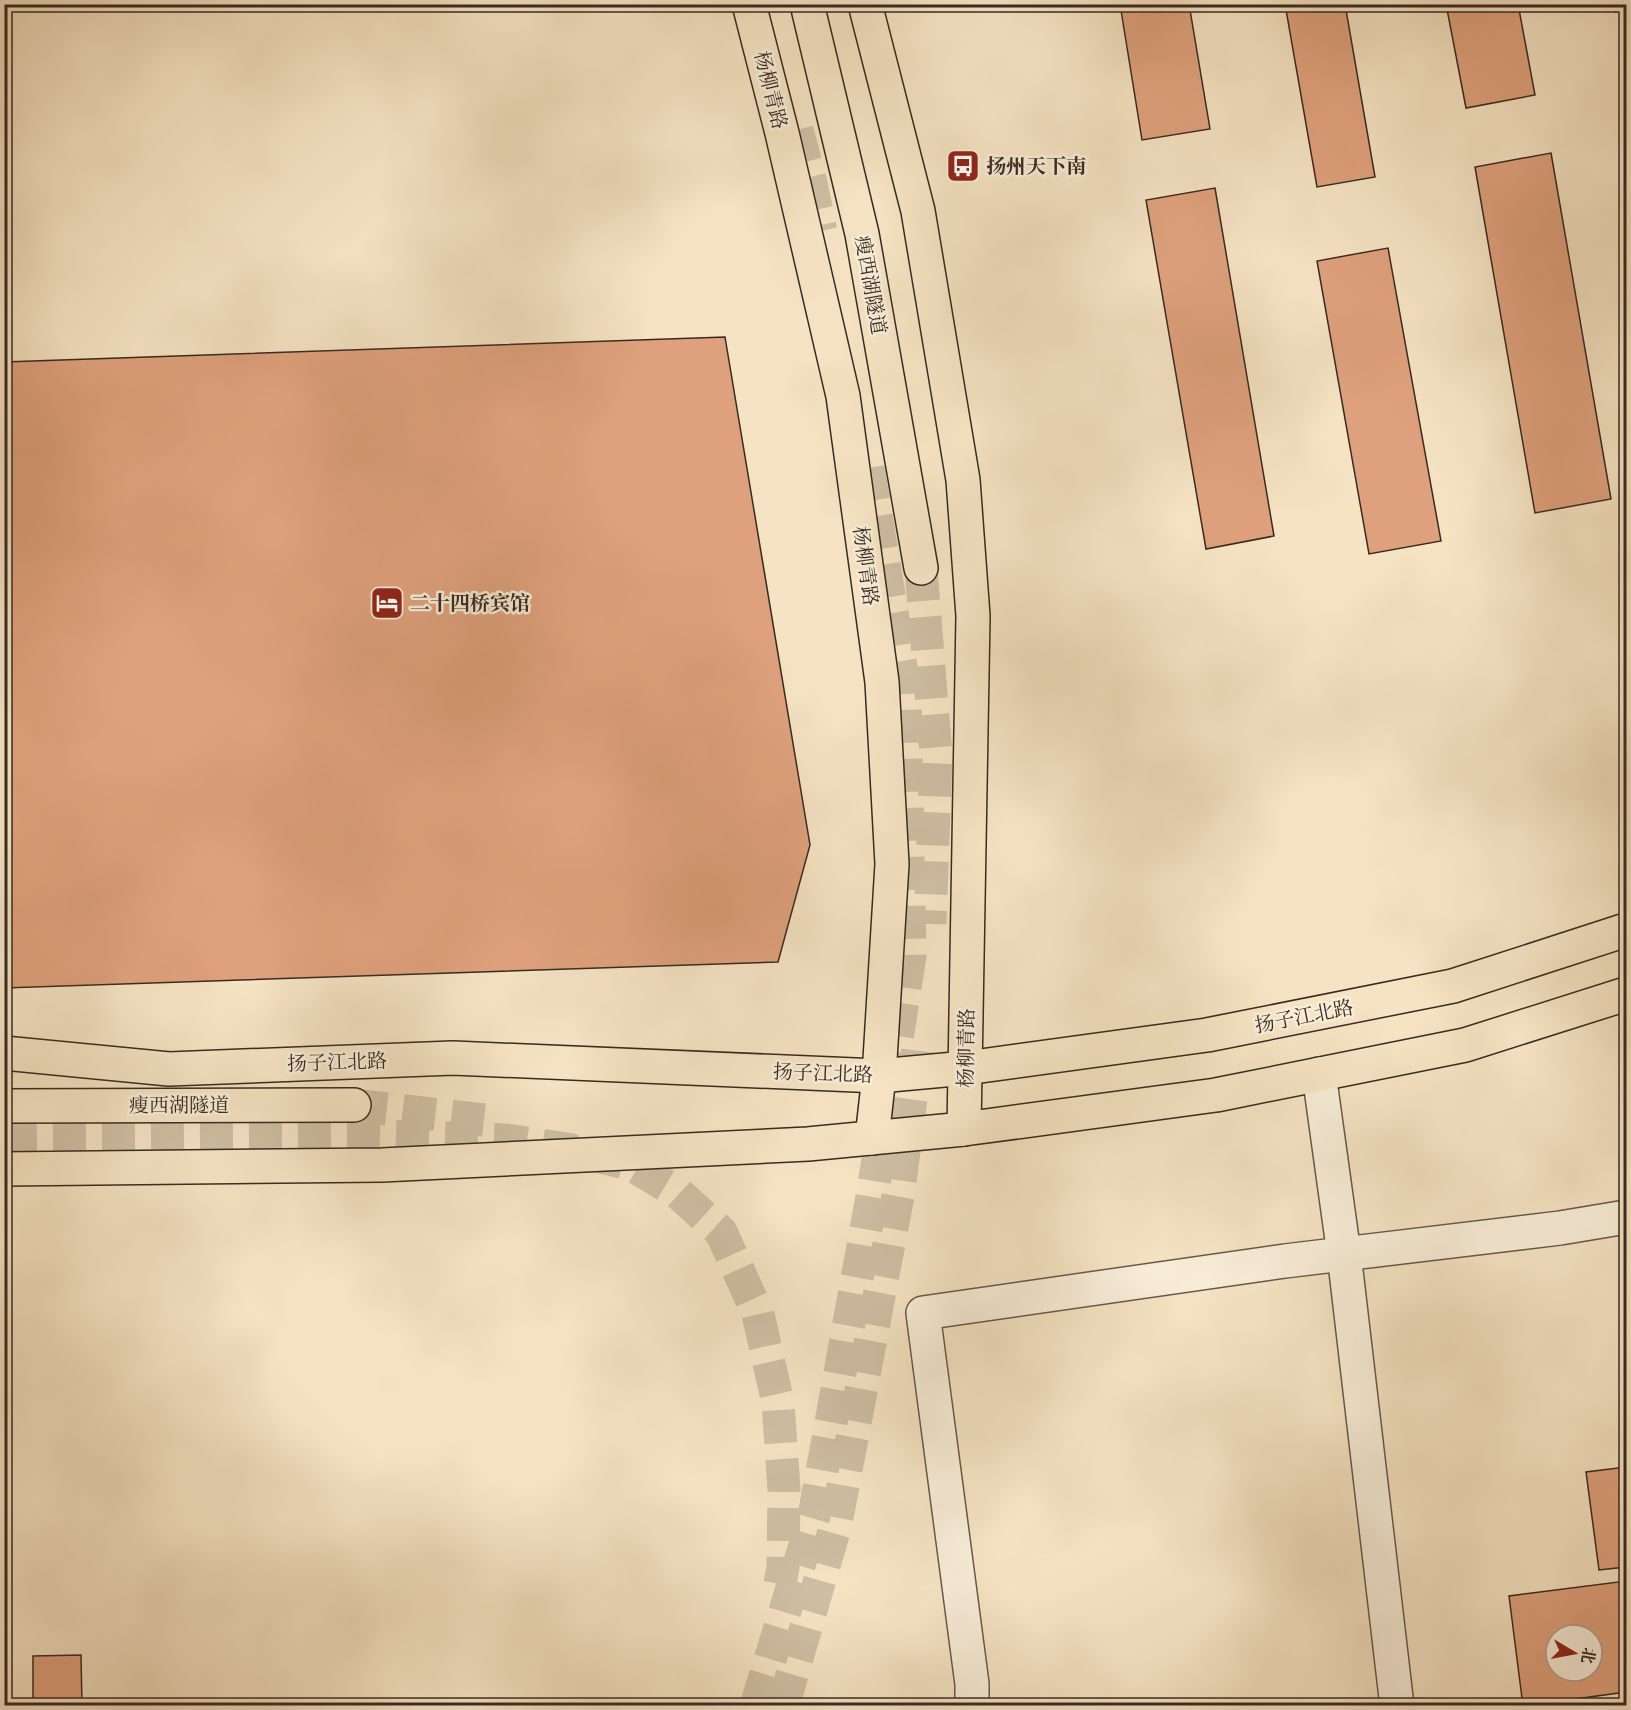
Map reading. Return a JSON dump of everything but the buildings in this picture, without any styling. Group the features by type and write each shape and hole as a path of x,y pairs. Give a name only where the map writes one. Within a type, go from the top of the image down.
{"main road":[{"name":"杨柳青路","path":"749,4 782,133 843,396 882,682 892,864 879,1076 872,1138"},
{"name":"瘦西湖隧道","path":"807,4 862,234 921,568"},
{"name":"杨柳青路","path":"865,4 918,211 963,480 973,616 964,1130"},
{"name":"扬子江北路","path":"4,1053 169,1069 453,1058 879,1076 966,1068 1207,1035 1453,986 1626,930"},
{"path":"4,1169 382,1165 808,1144 964,1130 1216,1095 1465,1046 1626,994"},
{"name":"瘦西湖隧道","path":"4,1106 354,1105"}],"lane":[{"path":"1318,1074 1344,1254 1397,1706"},
{"path":"972,1706 972,1684 923,1312 1344,1254 1560,1228 1626,1217"}],"tunnel":[{"path":"797,130 821,231"},
{"path":"756,1706 814,1516 873,1191 910,956 905,691 867,461"},
{"path":"921,568 936,756 930,924"},
{"path":"783,1706 835,1528 898,1196 918,1047"},
{"path":"354,1105 484,1120"},
{"path":"4,1139 349,1135 506,1140 567,1149 630,1164 677,1192 721,1232 758,1314 778,1403 784,1489 783,1568 780,1584"}],"place":[{"name":"扬州天下南","path":"963,166"},
{"name":"二十四桥宾馆","path":"387,603"}]}
